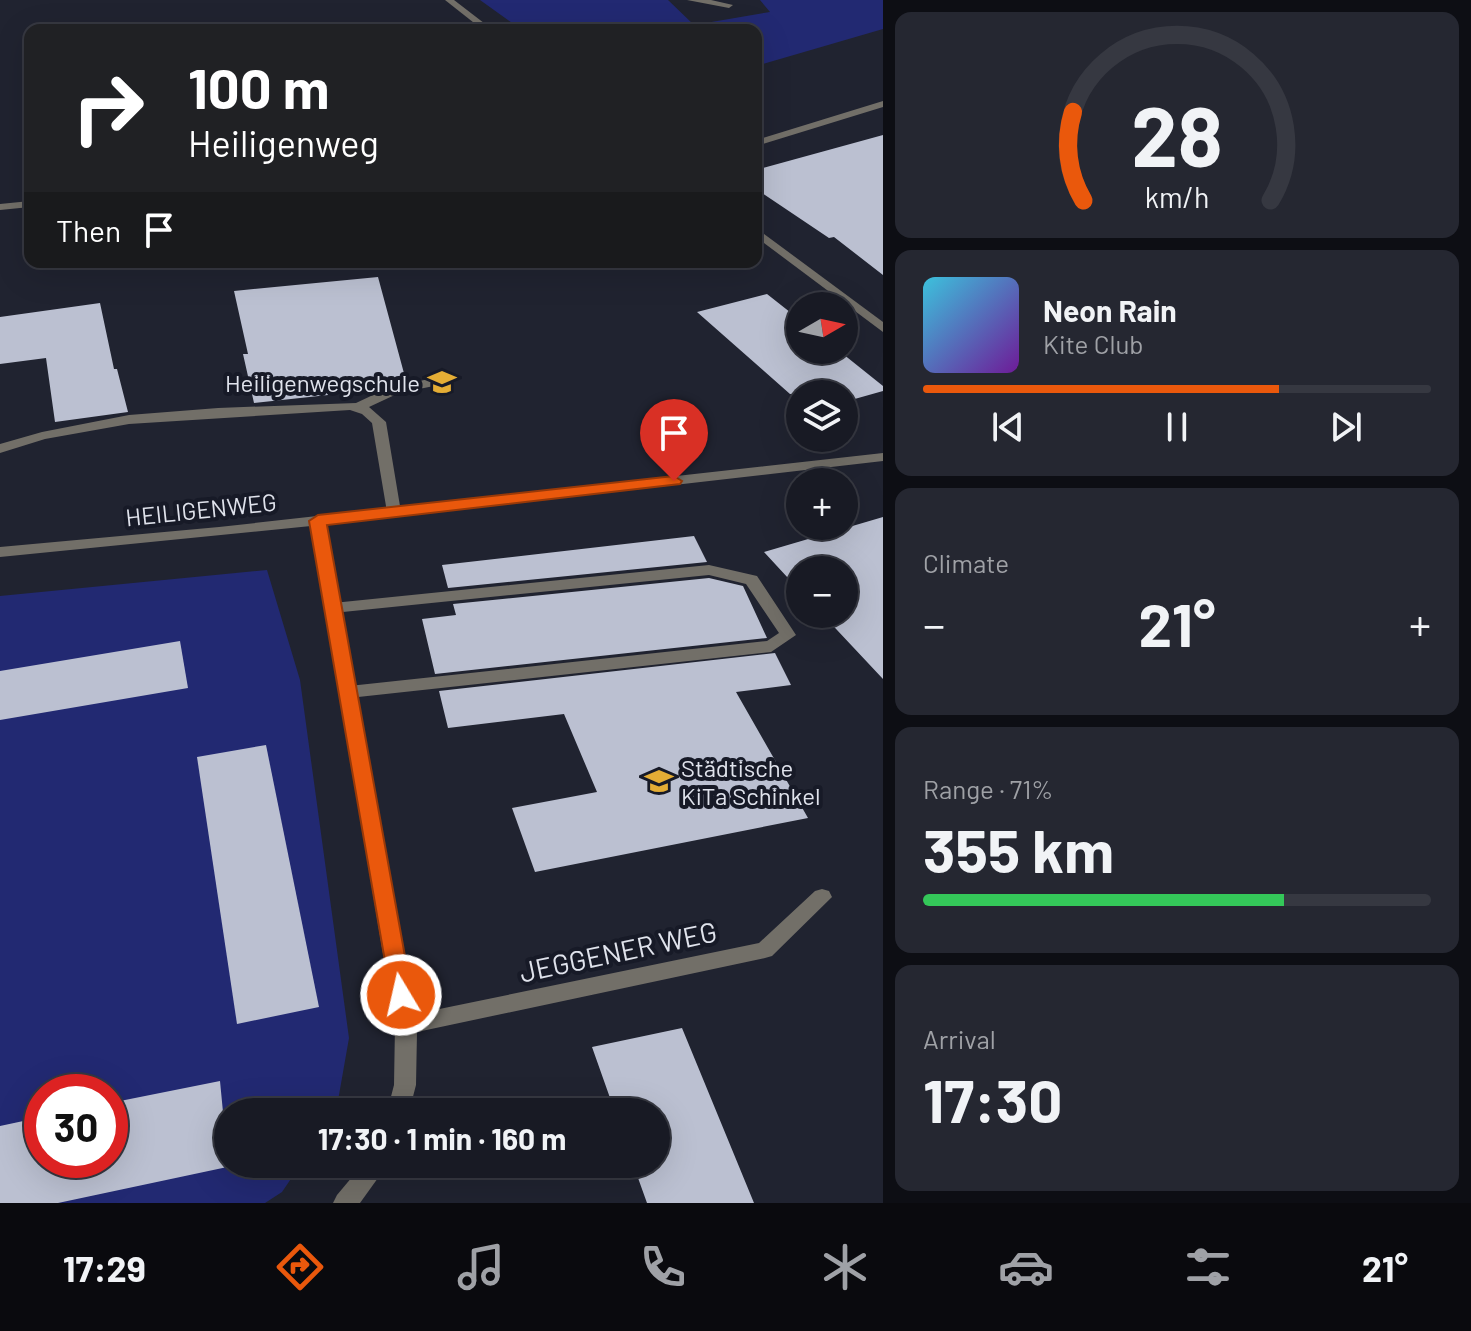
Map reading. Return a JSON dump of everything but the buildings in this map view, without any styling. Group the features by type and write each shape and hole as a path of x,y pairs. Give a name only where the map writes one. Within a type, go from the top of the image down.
{"street":[{"path":"449,0 481,24"},
{"path":"691,0 729,5"},
{"path":"762,141 883,104"},
{"path":"0,207 24,205"},
{"path":"762,236 883,328"},
{"path":"4,444 140,420 357,408 395,390 439,381"},
{"path":"357,408 379,422 394,512"},
{"name":"HEILIGENWEG","path":"0,552 318,521 883,457"},
{"path":"318,521 406,1025 405,1085 402,1098"},
{"path":"333,608 709,570 751,580 788,635 771,646 349,692"},
{"name":"JEGGENER WEG","path":"406,1025 765,950 822,897"},
{"path":"345,1203 366,1178"}],"shaded area":[{"path":"480,0 668,0 693,24 514,24"},
{"path":"760,0 883,0 883,29 762,64 762,24 700,24 770,12"},
{"path":"267,570 300,680 349,1038 338,1098 214,1098 214,1178 292,1178 282,1192 265,1203 0,1203 0,596"}],"place":[{"name":"Heiligenwegschule","path":"442,382"},
{"name":"Städtische KiTa Schinkel","path":"659,781"}],"route":[{"path":"401,995 318,521 674,481"}]}
